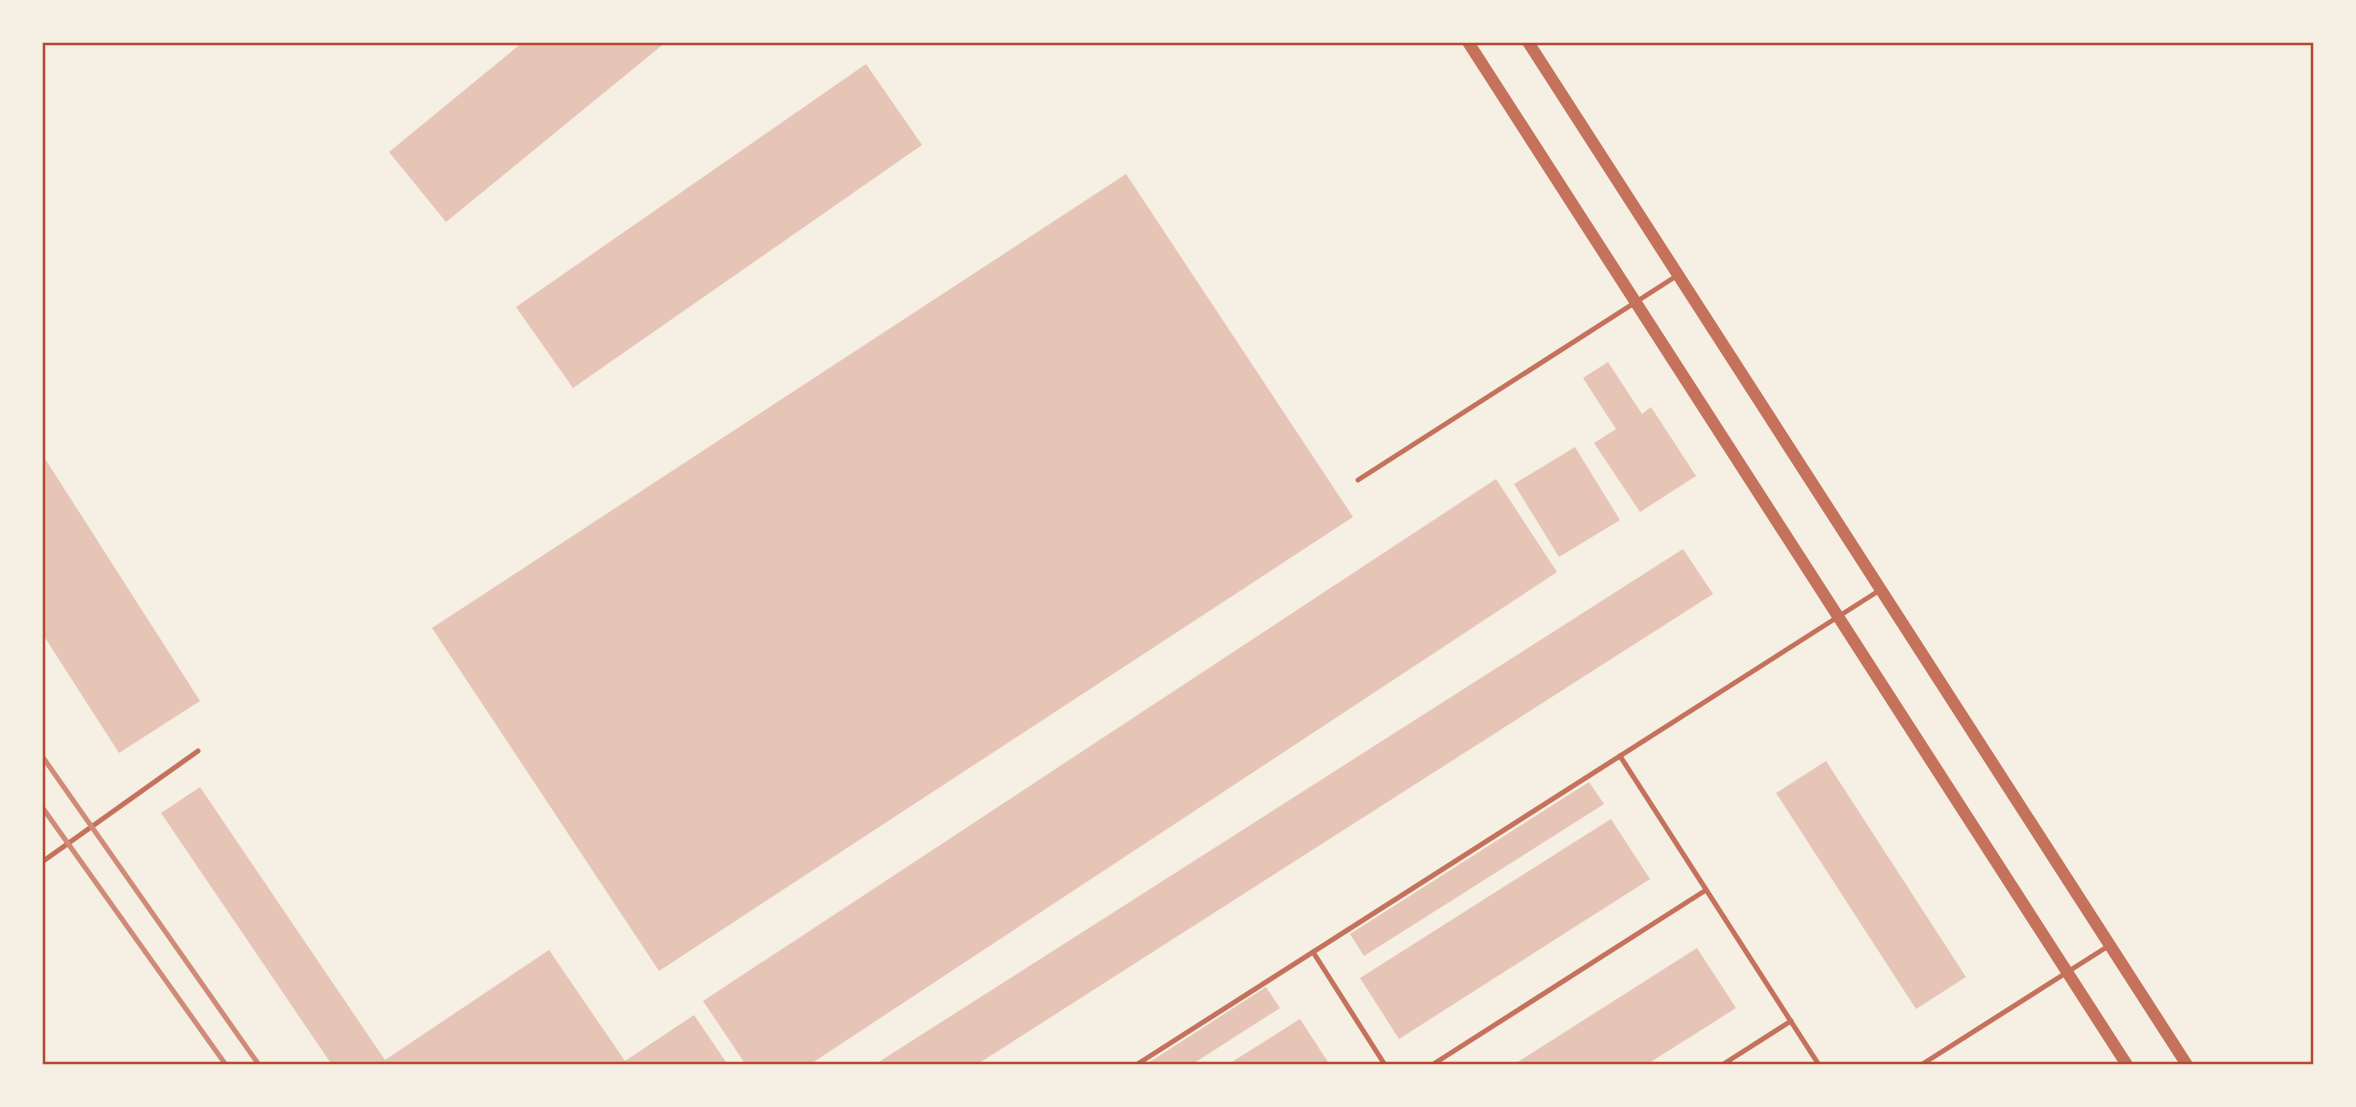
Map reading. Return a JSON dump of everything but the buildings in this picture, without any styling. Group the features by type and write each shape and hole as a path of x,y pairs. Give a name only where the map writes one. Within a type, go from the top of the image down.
{"street":[{"path":"1468,42 2127,1065"},
{"path":"1528,42 2187,1065"}],"lane":[{"path":"1358,480 1678,275"},
{"path":"1136,1065 1881,590"},
{"path":"42,862 198,751"},
{"path":"1620,756 1819,1065"},
{"path":"1432,1065 1706,890"},
{"path":"1922,1065 2110,945"},
{"path":"1313,952 1385,1065"},
{"path":"1722,1065 1791,1021"}],"railway":[{"path":"42,756 259,1065"},
{"path":"42,807 226,1065"}]}
